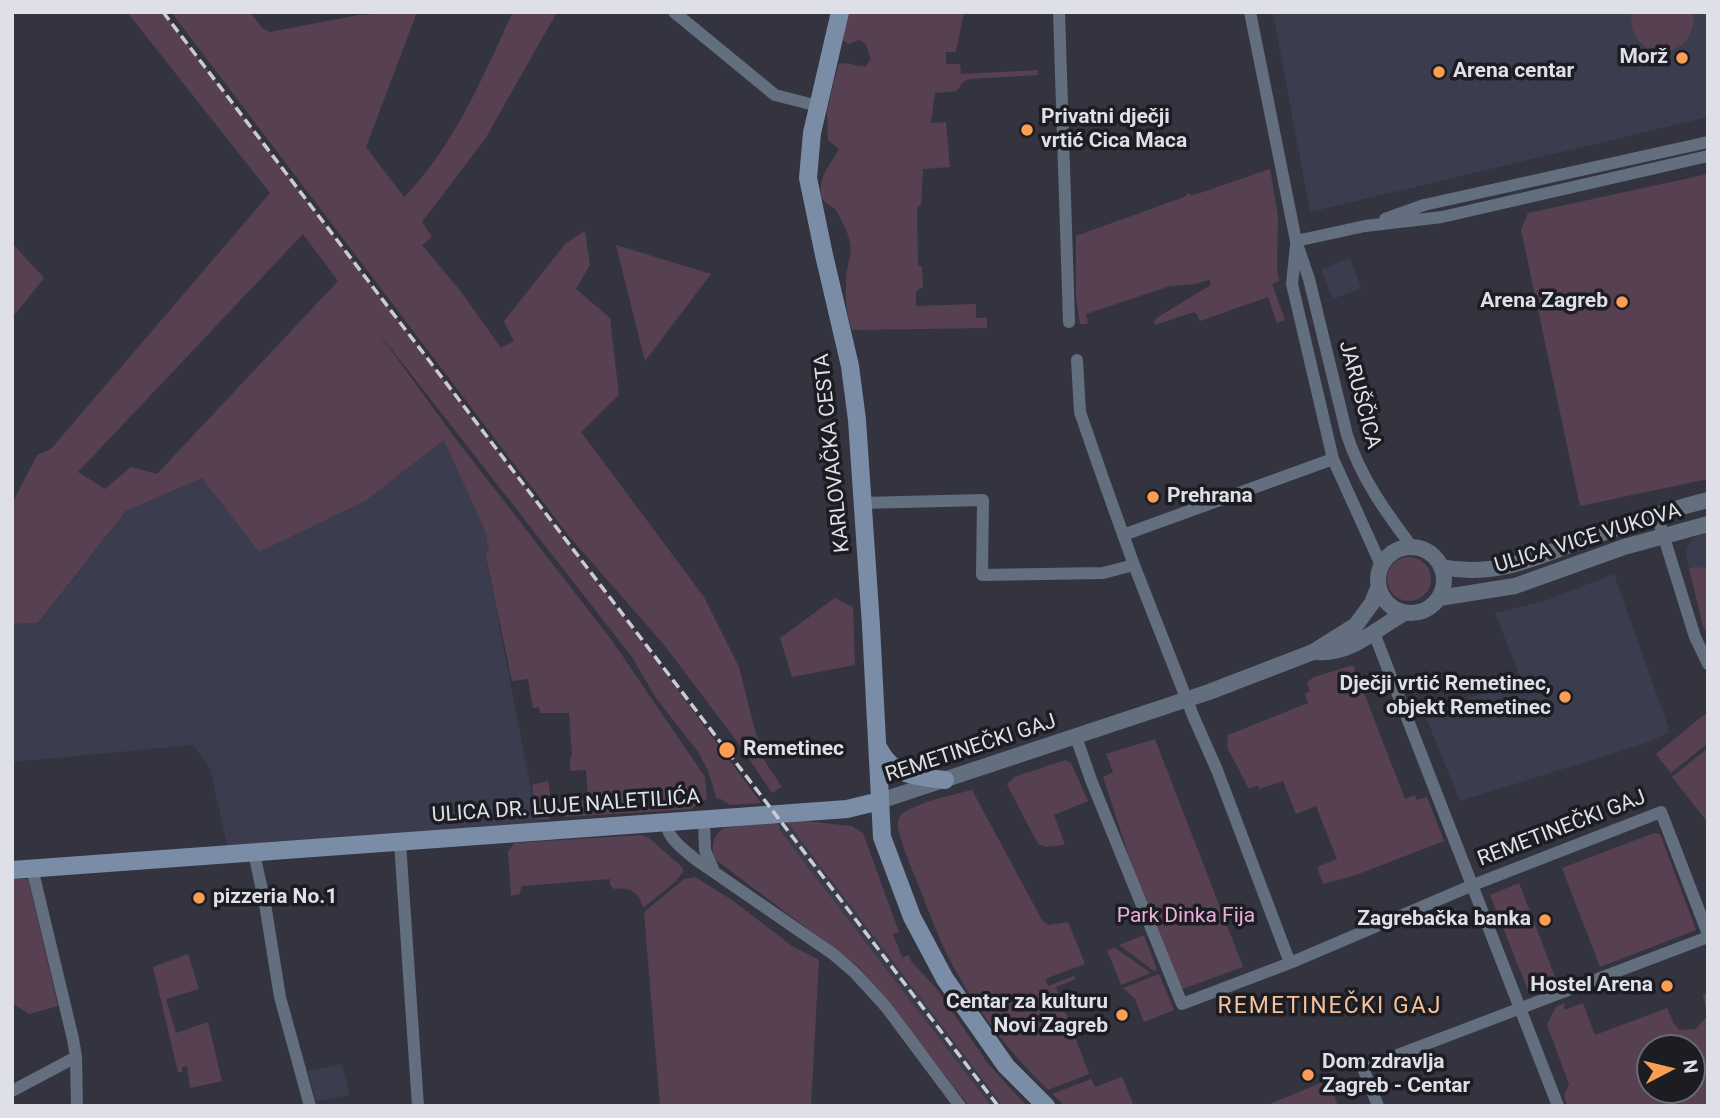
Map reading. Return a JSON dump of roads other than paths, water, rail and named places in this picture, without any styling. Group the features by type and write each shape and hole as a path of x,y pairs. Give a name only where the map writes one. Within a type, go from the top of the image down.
{"main road":[{"name":"KARLOVAČKA CESTA","path":"840,12 818,106 808,178 850,366 863,503 883,843 912,917 929,951 981,1033 1006,1066 1046,1106"},
{"path":"879,749 898,771 945,780"},
{"name":"ULICA DR. LUJE NALETILIĆA","path":"12,870 704,820 854,808 880,801"}],"street":[{"path":"674,12 775,94 818,106"},
{"path":"1059,12 1069,322"},
{"name":"JARUŠČICA","path":"1250,12 1296,241 1309,279 1347,435 1355,460 1370,489 1412,547"},
{"path":"1365,226 1424,205 1708,142"},
{"path":"1296,241 1365,226 1442,217 1708,156"},
{"name":"JARUŠČICA","path":"1296,241 1292,284 1333,459 1381,565"},
{"path":"1077,359 1080,412 1123,536 1217,770 1290,962"},
{"name":"JARUŠČICA","path":"1123,536 1333,459"},
{"path":"863,503 983,500 982,575 1103,573 1134,565"},
{"name":"ULICA VICE VUKOVA","path":"1441,567 1480,571 1509,567 1657,514 1708,500"},
{"path":"1657,514 1695,637 1708,664"},
{"name":"ULICA VICE VUKOVA","path":"1439,598 1515,586 1664,535 1708,524"},
{"path":"1412,547 1429,552 1441,567 1443,588 1439,598 1424,611 1405,613 1388,604 1378,588 1378,576 1381,565 1394,551 1412,547"},
{"name":"REMETINEČKI GAJ","path":"880,801 1187,699 1313,652 1356,625 1372,603 1378,588"},
{"name":"REMETINEČKI GAJ","path":"1313,652 1328,653 1363,641 1405,613"},
{"name":"REMETINEČKI GAJ","path":"1374,633 1558,1106"},
{"name":"REMETINEČKI GAJ","path":"1076,737 1182,1004 1290,962 1473,884 1661,812 1708,935 1363,1068 1378,1106"},
{"path":"704,820 705,850 713,869"},
{"path":"666,823 669,835 695,859 713,869 855,972 886,1007 960,1106"},
{"path":"400,843 418,1106"},
{"path":"254,853 265,904 276,982 310,1106"},
{"path":"32,868 76,1058 77,1106"},
{"path":"12,1091 76,1058"}],"railway":[{"path":"163,12 998,1106"}],"place":[{"name":"Morž","path":"1682,58"},
{"name":"Arena centar","path":"1439,72"},
{"name":"Privatni dječji vrtić Cica Maca","path":"1027,130"},
{"name":"Arena Zagreb","path":"1622,302"},
{"name":"Prehrana","path":"1153,497"},
{"name":"Dječji vrtić Remetinec, objekt Remetinec","path":"1565,697"},
{"name":"Remetinec","path":"727,750"},
{"name":"pizzeria No.1","path":"199,898"},
{"name":"Zagrebačka banka","path":"1545,920"},
{"name":"Hostel Arena","path":"1667,986"},
{"name":"Centar za kulturu Novi Zagreb","path":"1122,1015"},
{"name":"Dom zdravlja Zagreb - Centar","path":"1308,1075"}],"district":[{"name":"REMETINEČKI GAJ","path":"1330,1007"}],"park label":[{"name":"Park Dinka Fija","path":"1186,917"}]}
